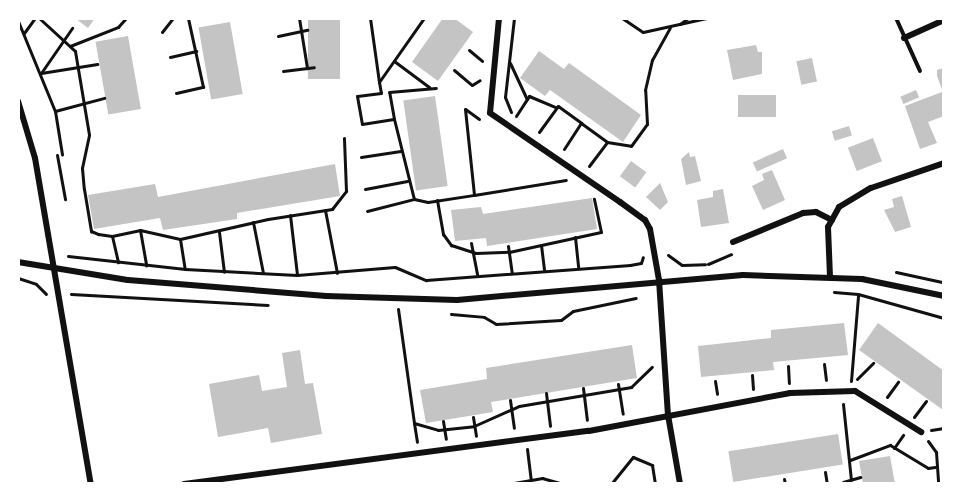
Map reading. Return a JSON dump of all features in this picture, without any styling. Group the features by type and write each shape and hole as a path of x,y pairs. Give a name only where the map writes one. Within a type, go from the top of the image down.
{"street":[{"path":"499,18 490,113 645,220 659,280 668,415 680,484"},
{"path":"904,38 944,20"},
{"path":"18,101 35,158 91,484"},
{"path":"830,277 828,227 839,207 871,188 944,163"},
{"path":"733,242 803,213 816,212 832,220"},
{"path":"18,262 234,291 456,300 659,280 743,275 830,277 905,286 944,296"},
{"path":"184,484 551,437 790,393 855,391 921,432"}],"lane":[{"path":"896,18 920,71"}],"path":[{"path":"24,33 37,18 64,39 70,46 79,67 89,135 82,168 91,231 112,236 140,230 180,239 253,222 325,210 341,202 346,191 344,138"},
{"path":"70,46 118,27 126,18"},
{"path":"162,32 173,18"},
{"path":"176,93 203,87 188,18"},
{"path":"298,18 307,68"},
{"path":"370,18 381,93"},
{"path":"379,82 424,18"},
{"path":"514,18 505,98 507,107 524,122"},
{"path":"622,18 643,32 706,18"},
{"path":"679,25 688,18"},
{"path":"18,21 55,111 65,199"},
{"path":"41,73 72,27"},
{"path":"516,116 529,96 557,108 607,142 632,146 647,124 645,90 652,60 670,27"},
{"path":"278,36 307,30"},
{"path":"469,50 488,65"},
{"path":"170,57 196,51"},
{"path":"394,62 431,88"},
{"path":"509,62 527,99"},
{"path":"41,73 97,64"},
{"path":"283,71 314,67"},
{"path":"394,119 362,124 357,96 436,88"},
{"path":"389,92 407,182 414,199"},
{"path":"55,111 104,98"},
{"path":"539,132 557,108"},
{"path":"474,195 465,109 483,122"},
{"path":"564,149 581,123"},
{"path":"532,127 547,138"},
{"path":"590,166 607,142"},
{"path":"555,143 572,155"},
{"path":"361,158 401,151"},
{"path":"581,160 598,172"},
{"path":"367,211 414,199 437,200 568,180 562,176"},
{"path":"365,189 407,182"},
{"path":"437,200 442,234 451,245 473,253 509,252 601,232 594,197 602,202"},
{"path":"325,210 337,273"},
{"path":"291,215 297,275"},
{"path":"253,222 263,273"},
{"path":"140,230 146,265"},
{"path":"219,231 224,272"},
{"path":"112,236 118,262"},
{"path":"575,237 578,268"},
{"path":"180,239 185,269"},
{"path":"471,243 477,275"},
{"path":"541,245 544,270"},
{"path":"508,246 512,273"},
{"path":"667,247 669,256 678,263 720,265"},
{"path":"66,256 185,269 297,275 395,267 426,280 641,263 643,250"},
{"path":"708,264 740,250"},
{"path":"892,272 944,282"},
{"path":"18,278 36,284 44,294 126,296"},
{"path":"850,382 858,294"},
{"path":"398,309 419,453"},
{"path":"414,423 445,430 474,426 511,409 631,387 655,364 665,363"},
{"path":"824,364 827,385"},
{"path":"788,366 789,388"},
{"path":"752,375 754,394"},
{"path":"880,407 898,382"},
{"path":"618,384 625,425"},
{"path":"583,388 589,431"},
{"path":"840,391 851,480"},
{"path":"546,393 551,437"},
{"path":"510,400 516,442"},
{"path":"473,417 478,447"},
{"path":"443,421 448,450"},
{"path":"921,432 936,452 935,467 938,484"},
{"path":"850,460 890,446 928,468 935,467"},
{"path":"527,449 531,480"},
{"path":"611,484 633,457 652,465 655,484"},
{"path":"825,472 828,484 843,483 860,477"},
{"path":"508,484 531,480 557,480 563,484"}],"building":[{"path":"75,18 95,18 88,28"},
{"path":"308,18 340,18 340,79 308,79"},
{"path":"443,18 454,18 473,32 438,81 412,62"},
{"path":"230,22 243,94 211,99 198,28"},
{"path":"128,36 141,109 108,115 96,42"},
{"path":"756,45 758,52 762,52 762,74 733,80 727,50"},
{"path":"539,51 564,69 569,63 641,115 623,142 550,90 545,96 520,78"},
{"path":"812,58 817,81 801,85 796,61"},
{"path":"943,68 944,95 937,76 937,70"},
{"path":"916,90 919,97 903,104 900,97"},
{"path":"942,92 944,116 928,122 937,143 920,149 905,106"},
{"path":"738,95 776,95 776,117 738,117"},
{"path":"435,96 448,186 416,191 403,100"},
{"path":"849,126 852,136 835,141 832,131"},
{"path":"873,138 882,161 857,171 848,148"},
{"path":"783,149 787,158 757,172 753,162"},
{"path":"689,152 690,157 695,156 701,181 686,185 681,159"},
{"path":"631,161 646,172 635,188 620,176"},
{"path":"335,164 340,196 237,213 237,219 163,230 160,218 94,229 88,195 155,184 158,197"},
{"path":"772,170 785,200 763,210 752,186 764,180 762,174"},
{"path":"660,183 668,202 660,210 646,197"},
{"path":"723,189 729,223 701,227 697,200 713,197 713,191"},
{"path":"902,196 911,227 895,232 884,210 894,207 892,199"},
{"path":"592,198 597,229 487,246 486,238 455,241 451,210 481,207 483,214"},
{"path":"844,323 848,355 773,362 774,370 701,377 698,346 771,338 771,330"},
{"path":"878,323 944,371 943,410 859,350"},
{"path":"632,345 637,378 491,402 493,412 426,423 420,390 487,379 486,368"},
{"path":"300,350 305,384 313,383 322,434 271,443 268,428 218,437 209,384 259,375 262,391 287,387 282,353"},
{"path":"838,434 843,465 733,482 728,451"},
{"path":"890,456 895,484 863,484 859,461"}]}
